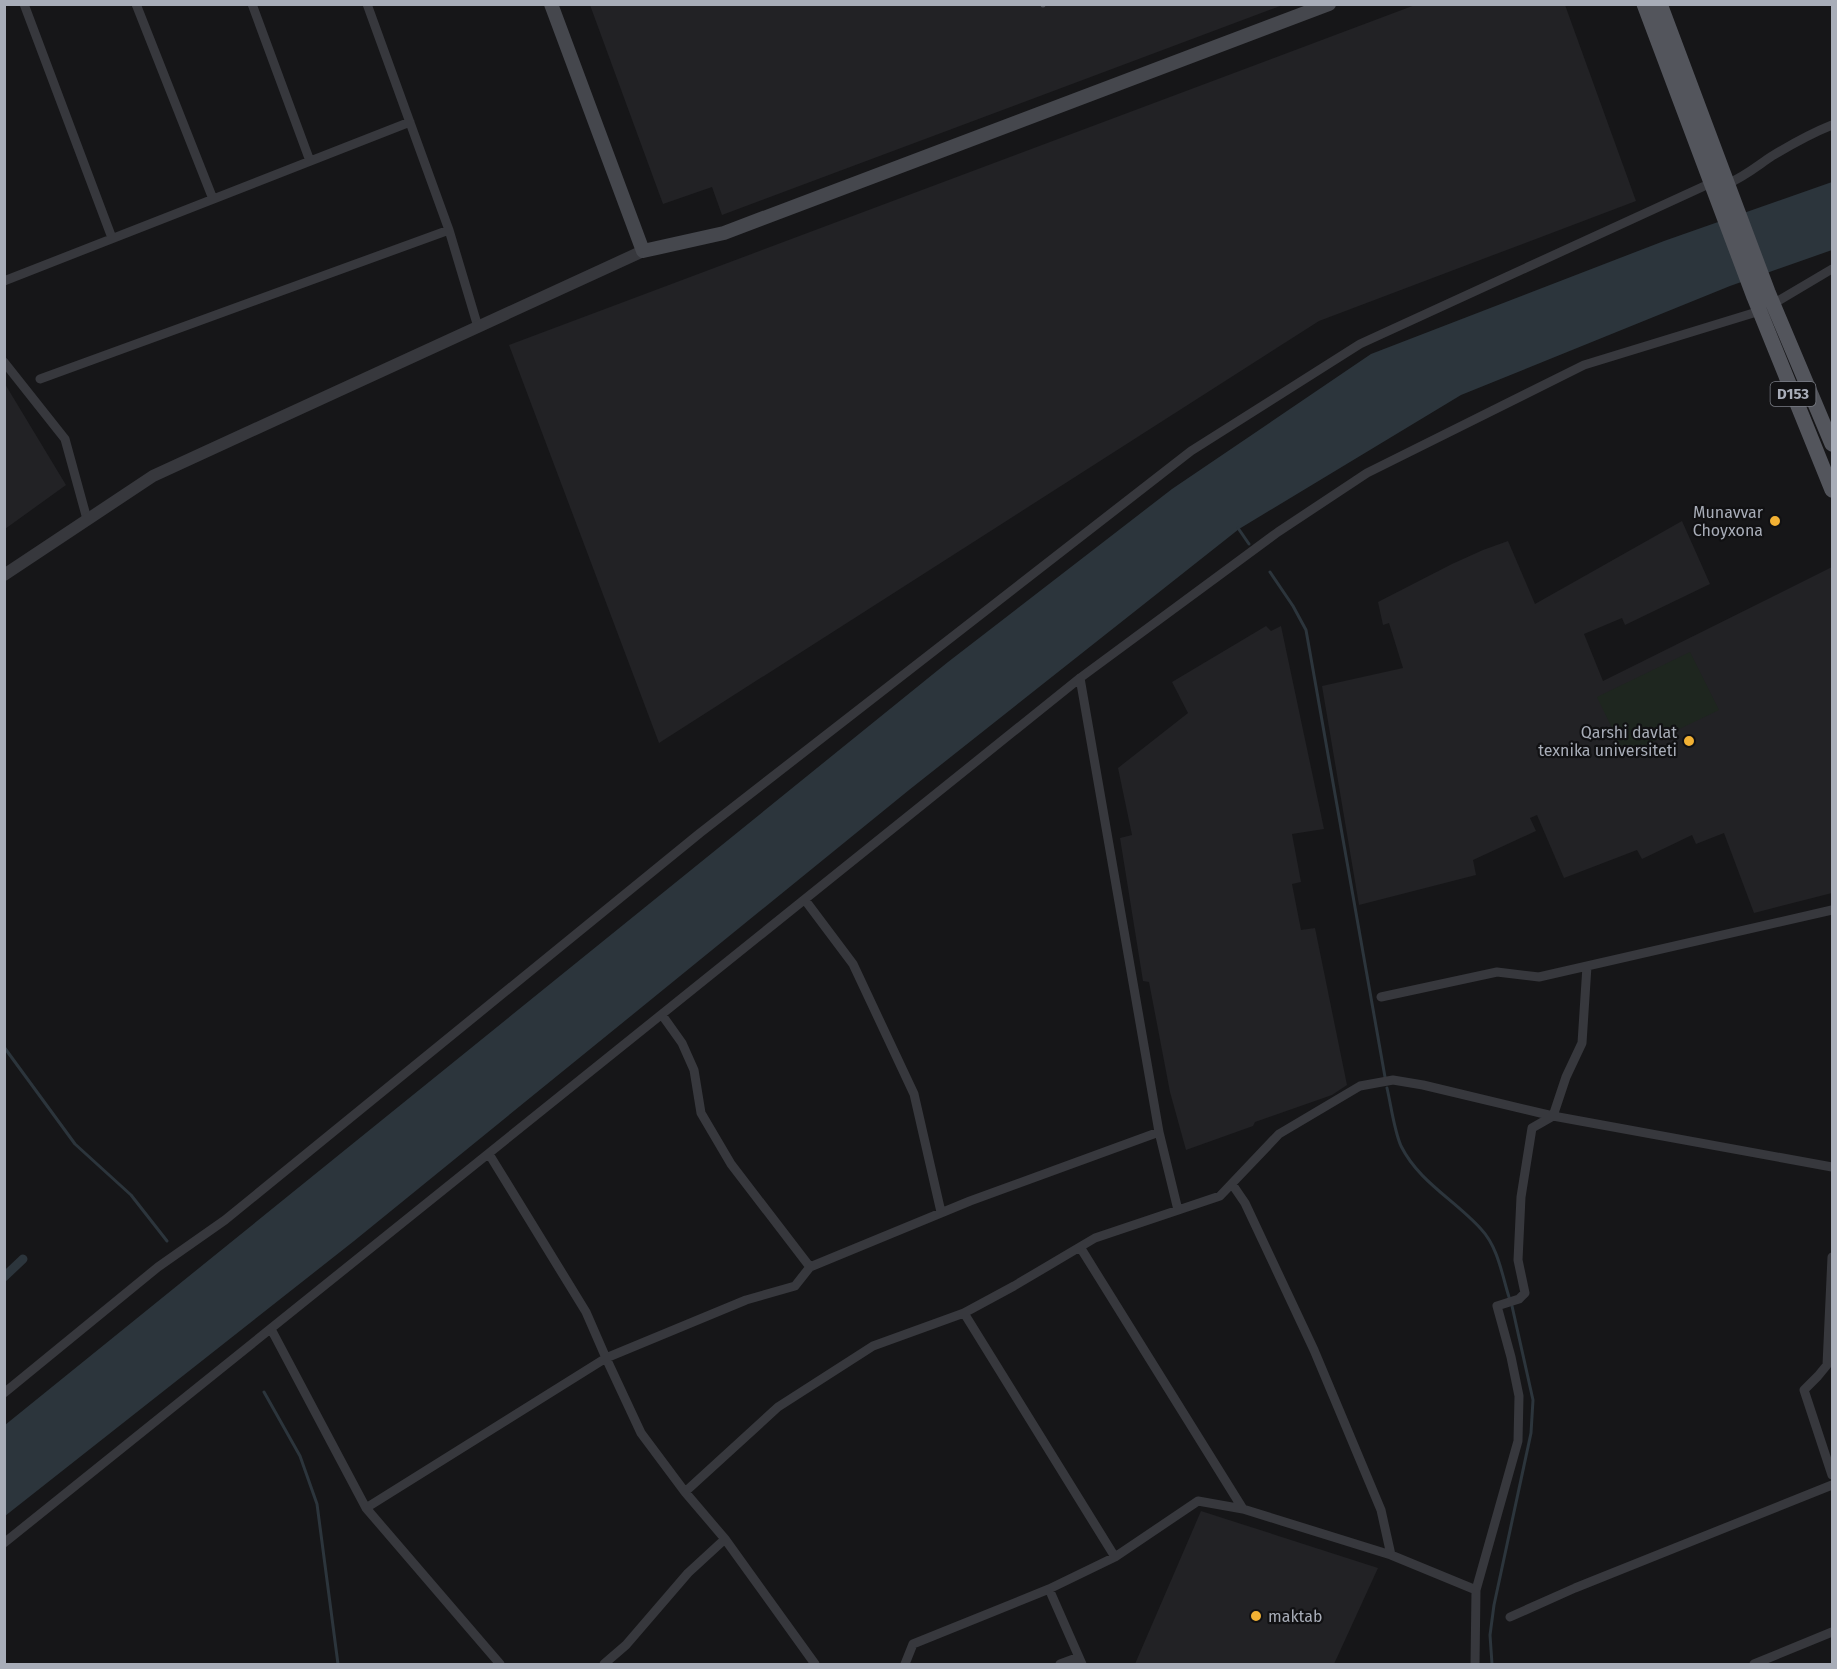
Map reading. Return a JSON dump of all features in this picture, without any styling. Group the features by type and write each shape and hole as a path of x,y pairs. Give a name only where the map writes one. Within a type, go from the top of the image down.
{"main road":[{"path":"551,4 643,251 724,233 1329,4"},
{"name":"D153","path":"1644,4 1721,187 1831,480"},
{"name":"D153","path":"1660,4 1721,187"},
{"name":"D153","path":"1764,301 1833,444"}],"street":[{"path":"24,4 112,238"},
{"path":"136,4 213,199"},
{"path":"252,4 310,161"},
{"path":"367,4 449,230 478,327"},
{"path":"5,281 410,122"},
{"path":"4,1393 158,1267 225,1220 700,833 1191,451 1360,344 1741,178 1792,144 1833,125"},
{"path":"40,378 449,230"},
{"path":"4,575 153,476 643,251"},
{"path":"4,1543 1080,678 1278,532 1367,473 1584,365 1764,301 1833,269"},
{"path":"4,362 65,439 87,519"},
{"path":"1080,678 1159,1132 1178,1210"},
{"path":"805,900 853,964 914,1094 941,1212"},
{"path":"1381,998 1497,972 1539,977 1833,910"},
{"path":"1475,1665 1476,1590 1518,1440 1519,1396 1497,1306 1519,1299 1525,1293 1518,1260 1521,1197 1532,1128 1553,1116 1566,1077 1582,1043 1587,966"},
{"path":"662,1015 682,1043 694,1070 702,1113 731,1164 810,1266"},
{"path":"685,1492 777,1407 873,1346 964,1313 1095,1238 1220,1196 1279,1134 1360,1086 1393,1080 1423,1085 1553,1116 1833,1167"},
{"path":"366,1508 606,1358 746,1300 795,1286 810,1266 941,1212 1159,1132"},
{"path":"489,1154 586,1312 641,1433 685,1492 725,1539 815,1665"},
{"path":"1232,1184 1245,1203 1314,1350 1381,1510 1391,1555"},
{"path":"1080,1247 1243,1509"},
{"path":"1833,1257 1827,1365 1804,1390 1833,1475"},
{"path":"964,1313 1115,1557"},
{"path":"271,1329 366,1508 500,1665"},
{"path":"1510,1617 1575,1587 1833,1485"},
{"path":"905,1665 913,1644 1050,1589 1115,1557 1198,1501 1243,1509 1391,1555 1476,1590"},
{"path":"604,1665 626,1645 688,1573 725,1539"},
{"path":"1050,1589 1080,1661 1060,1665"},
{"path":"1754,1665 1833,1632"}],"shaded area":[{"path":"590,4 1283,5 722,215 712,187 663,204"},
{"path":"1415,5 1565,5 1636,201 1319,321 659,743 509,345"},
{"path":"1832,182 1832,250 1730,286 1461,395 1239,529 909,790 354,1241 5,1516 5,1425 948,662 1172,489 1371,354 1664,241"},
{"path":"5,384 66,485 4,529"},
{"path":"1682,521 1710,584 1625,625 1622,618 1584,634 1603,681 1832,567 1832,893 1754,913 1724,833 1696,844 1692,835 1642,859 1637,850 1564,878 1537,815 1530,818 1536,831 1473,860 1476,875 1359,905 1322,686 1403,668 1389,623 1383,625 1378,602 1452,564 1508,541 1535,604"},
{"path":"1266,626 1271,631 1281,626 1324,829 1292,834 1301,882 1292,884 1301,930 1315,928 1347,1085 1332,1095 1255,1122 1253,1126 1186,1150 1170,1092 1149,982 1143,981 1120,838 1132,835 1118,768 1188,713 1172,682"},
{"path":"1690,652 1719,710 1625,755 1597,697"},
{"name":"maktab","path":"1201,1511 1378,1568 1334,1664 1135,1664"}],"waterway":[{"path":"1238,528 1249,544"},
{"path":"1270,572 1306,630 1385,1077"},
{"path":"4,1047 75,1144 131,1195 167,1241"},
{"path":"1387,1088 1401,1146 1417,1170 1487,1236 1499,1262 1509,1297"},
{"path":"4,1277 23,1259"},
{"path":"1492,1664 1490,1635 1494,1605 1531,1433 1533,1400 1512,1306"},
{"path":"264,1392 300,1456 317,1504 338,1664"}],"place":[{"name":"Munavvar Choyxona","path":"1775,521"},
{"name":"Qarshi davlat texnika universiteti","path":"1689,741"},
{"name":"maktab","path":"1256,1616"}]}
